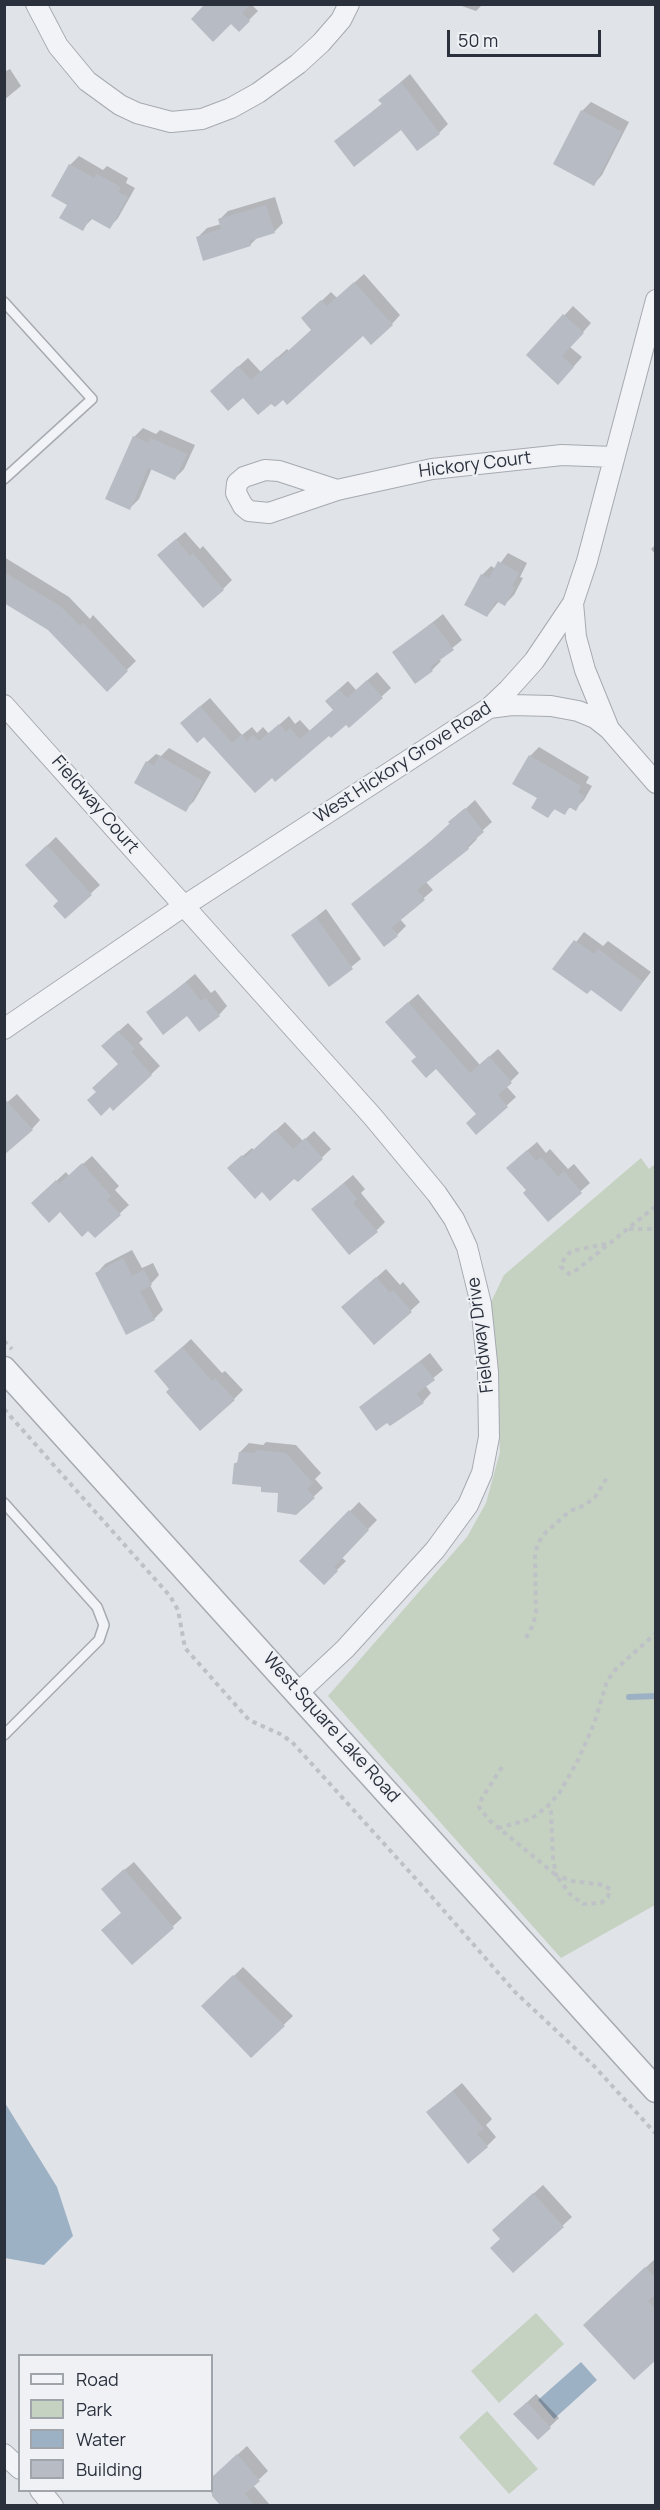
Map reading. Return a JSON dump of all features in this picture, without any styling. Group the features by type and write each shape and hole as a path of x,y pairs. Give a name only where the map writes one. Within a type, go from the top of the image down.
{"street":[{"path":"36,4 58,46 87,81 120,105 137,113 171,122 202,119 231,108 258,93 321,44 341,20 349,4"},
{"name":"West Hickory Grove Road","path":"4,1029 184,906 489,708 534,661 573,603 656,300"},
{"name":"Hickory Court","path":"337,490 432,469 504,459 562,455 614,457"},
{"path":"573,603 576,637 585,670 609,729"},
{"name":"Fieldway Court","path":"4,705 184,906"},
{"path":"489,708 512,705 551,706 578,711 595,718 609,729 656,783"},
{"name":"Fieldway Drive","path":"184,906 373,1118 437,1194 454,1218 467,1247 481,1304 490,1416 486,1456 476,1490 458,1520 403,1586 345,1649 299,1692"},
{"name":"West Square Lake Road","path":"4,1369 299,1692 656,2090"},
{"path":"4,2454 18,2467"},
{"path":"42,2492 53,2505"}],"lane":[{"path":"4,302 92,399 4,479"},
{"path":"4,1503 97,1607 104,1625 99,1640 4,1735"}],"path":[{"path":"606,1244 571,1251 561,1266 569,1274 574,1272 656,1206"},
{"path":"628,1229 656,1229"},
{"path":"4,1409 170,1596 178,1610 185,1648 249,1720 292,1742 425,1888 515,1992 594,2066 656,2134"},
{"path":"526,1638 533,1625 536,1612 535,1554 538,1543 546,1532 570,1511 585,1505 595,1497 608,1476"},
{"path":"498,1828 531,1819 548,1806 560,1792 594,1724 602,1691 607,1681 656,1634"},
{"path":"502,1767 478,1807 498,1828 556,1875 570,1894 583,1904 601,1903 608,1897 610,1888 604,1885 572,1881 556,1875"},
{"path":"548,1806 551,1812 556,1875"}],"green space":[{"path":"641,1158 649,1169 655,1164 655,1905 561,1958 328,1696 467,1537 486,1503 500,1452 491,1302 504,1275"},
{"path":"536,2313 564,2344 499,2403 471,2371"},
{"path":"487,2411 538,2469 509,2494 459,2437"}],"water":[{"path":"5,2103 57,2187 73,2236 44,2265 5,2258"},
{"path":"581,2362 597,2380 554,2419 538,2400"}],"building":[{"path":"205,4 251,4 242,13 250,21 239,32 231,24 213,42 191,19"},
{"path":"401,82 440,134 417,151 401,130 354,167 334,141 382,104 378,100"},
{"path":"581,110 622,132 594,186 553,164"},
{"path":"69,164 94,178 97,174 121,187 118,192 128,197 110,229 90,218 83,231 59,218 67,205 51,196"},
{"path":"266,205 275,233 249,241 251,246 203,261 196,237 221,229 218,219"},
{"path":"354,282 393,325 371,345 363,336 287,405 283,400 275,407 271,404 258,415 243,398 228,411 210,391 238,366 251,380 277,357 279,359 311,330 301,318 321,300 327,306"},
{"path":"563,314 584,333 562,356 574,367 558,385 526,355"},
{"path":"133,436 148,443 150,438 187,454 175,480 148,468 130,510 105,499"},
{"path":"176,539 190,556 193,553 224,590 203,608 157,555"},
{"path":"498,561 519,573 505,606 496,601 487,617 464,605 481,574 489,578"},
{"path":"4,572 60,606 80,626 83,623 128,671 107,692 48,630 4,603"},
{"path":"433,622 454,650 430,667 433,671 415,684 392,652"},
{"path":"367,680 383,698 349,728 346,725 331,738 329,736 275,782 272,778 255,793 204,737 197,743 180,723 200,706 232,743 242,734 247,741 253,735 259,741 279,724 286,732 290,728 300,739 333,710 325,701 339,689 347,698"},
{"path":"529,755 581,786 578,792 584,796 576,811 569,807 565,815 554,809 548,818 531,808 537,798 512,784"},
{"path":"159,756 203,781 186,812 134,783 146,761 154,766"},
{"path":"465,808 484,832 467,846 469,849 417,890 425,900 391,928 398,936 384,947 351,904 422,848"},
{"path":"47,845 92,895 65,919 53,906 58,901 25,865"},
{"path":"316,917 353,969 329,987 291,935"},
{"path":"574,940 594,954 598,949 643,982 621,1012 591,990 587,994 552,969"},
{"path":"186,982 201,1001 206,998 220,1016 199,1032 187,1016 163,1035 146,1012"},
{"path":"408,1002 470,1073 489,1056 512,1083 498,1095 508,1107 476,1135 466,1123 476,1114 436,1069 426,1078 411,1061 416,1057 385,1022"},
{"path":"118,1031 135,1049 131,1052 152,1075 113,1111 110,1107 101,1116 87,1100 96,1092 92,1088 118,1064 101,1046"},
{"path":"4,1098 33,1130 4,1155"},
{"path":"275,1130 293,1149 305,1138 323,1159 298,1182 294,1179 270,1201 262,1192 255,1199 227,1168 242,1155 244,1158"},
{"path":"527,1150 536,1161 541,1157 558,1177 564,1171 582,1193 548,1222 523,1193 526,1190 506,1168"},
{"path":"82,1163 111,1196 107,1200 121,1215 95,1238 88,1231 82,1237 60,1212 49,1223 31,1203 56,1180 59,1184"},
{"path":"344,1183 357,1199 353,1203 378,1232 349,1255 311,1209"},
{"path":"123,1258 132,1276 144,1270 152,1285 140,1291 155,1320 126,1335 95,1273"},
{"path":"376,1277 390,1293 393,1290 412,1312 374,1345 341,1307"},
{"path":"182,1347 212,1381 215,1378 235,1400 200,1431 166,1392 169,1389 154,1371"},
{"path":"420,1361 435,1380 416,1394 424,1403 390,1426 387,1423 376,1431 359,1407"},
{"path":"256,1450 286,1453 313,1483 307,1489 315,1498 296,1515 277,1512 278,1493 261,1492 261,1487 232,1484 234,1463 237,1464 239,1452 255,1453"},
{"path":"349,1510 369,1530 334,1567 338,1571 324,1585 299,1561"},
{"path":"124,1869 174,1928 132,1965 101,1930 121,1913 101,1889"},
{"path":"233,1975 285,2026 251,2058 201,2006"},
{"path":"453,2091 484,2129 477,2134 488,2147 468,2164 426,2112"},
{"path":"533,2193 564,2227 513,2273 490,2248 500,2239 492,2230"},
{"path":"645,2267 656,2278 656,2294 648,2301 656,2310 656,2360 634,2380 583,2325"},
{"path":"527,2402 551,2428 538,2440 513,2414"},
{"path":"237,2454 260,2481 245,2494 254,2505 220,2505 212,2496 213,2476"}],"waterway":[{"path":"629,1697 656,1696"}]}
